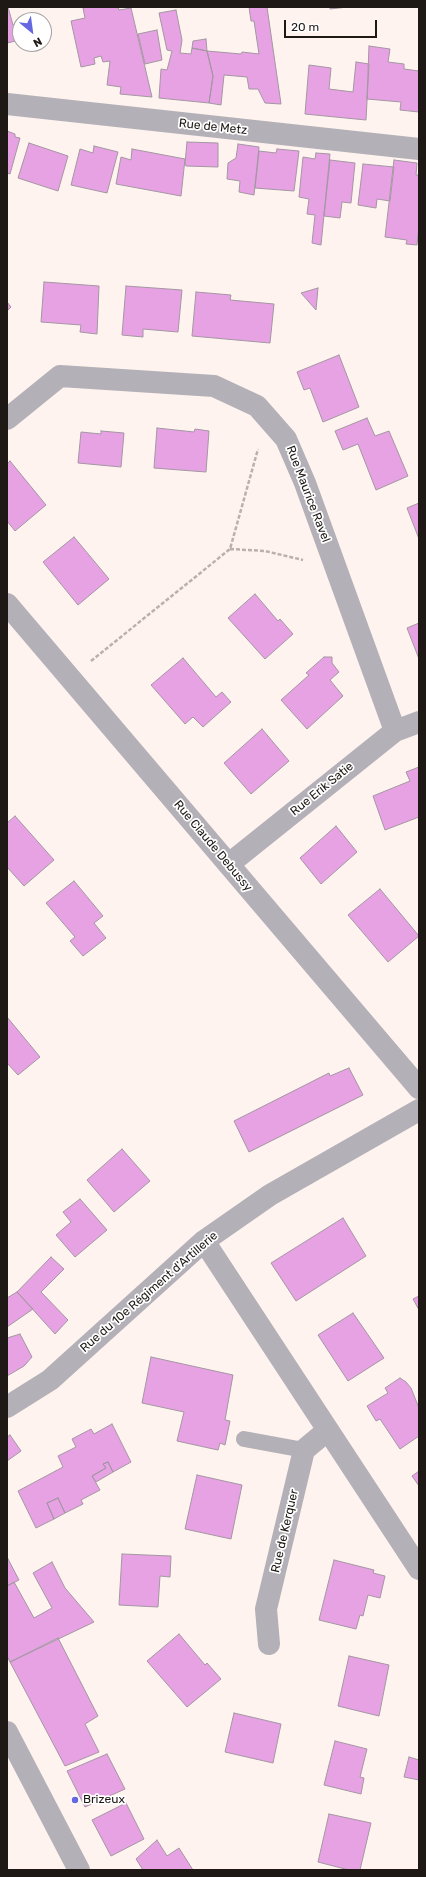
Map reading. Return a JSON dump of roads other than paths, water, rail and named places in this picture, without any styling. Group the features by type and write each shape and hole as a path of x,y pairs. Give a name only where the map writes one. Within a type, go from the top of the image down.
{"street":[{"name":"Rue de Metz","path":"7,104 419,148"},
{"name":"Rue Maurice Ravel","path":"7,419 60,376 214,386 257,406 286,439 305,483 395,731"},
{"name":"Rue Claude Debussy","path":"7,604 419,1088"},
{"name":"Rue Erik Satie","path":"228,864 395,731 419,722"},
{"name":"Rue du 10e Régiment d'Artillerie","path":"7,1407 50,1380 204,1242 270,1195 419,1110"},
{"path":"204,1242 419,1569"},
{"path":"304,1450 328,1430"},
{"name":"Rue de Kerquer","path":"269,1644 266,1609 304,1450"},
{"path":"7,1732 79,1870"}],"lane":[{"path":"244,1439 304,1450"}],"place":[{"name":"Brizeux","path":"75,1800"}]}
